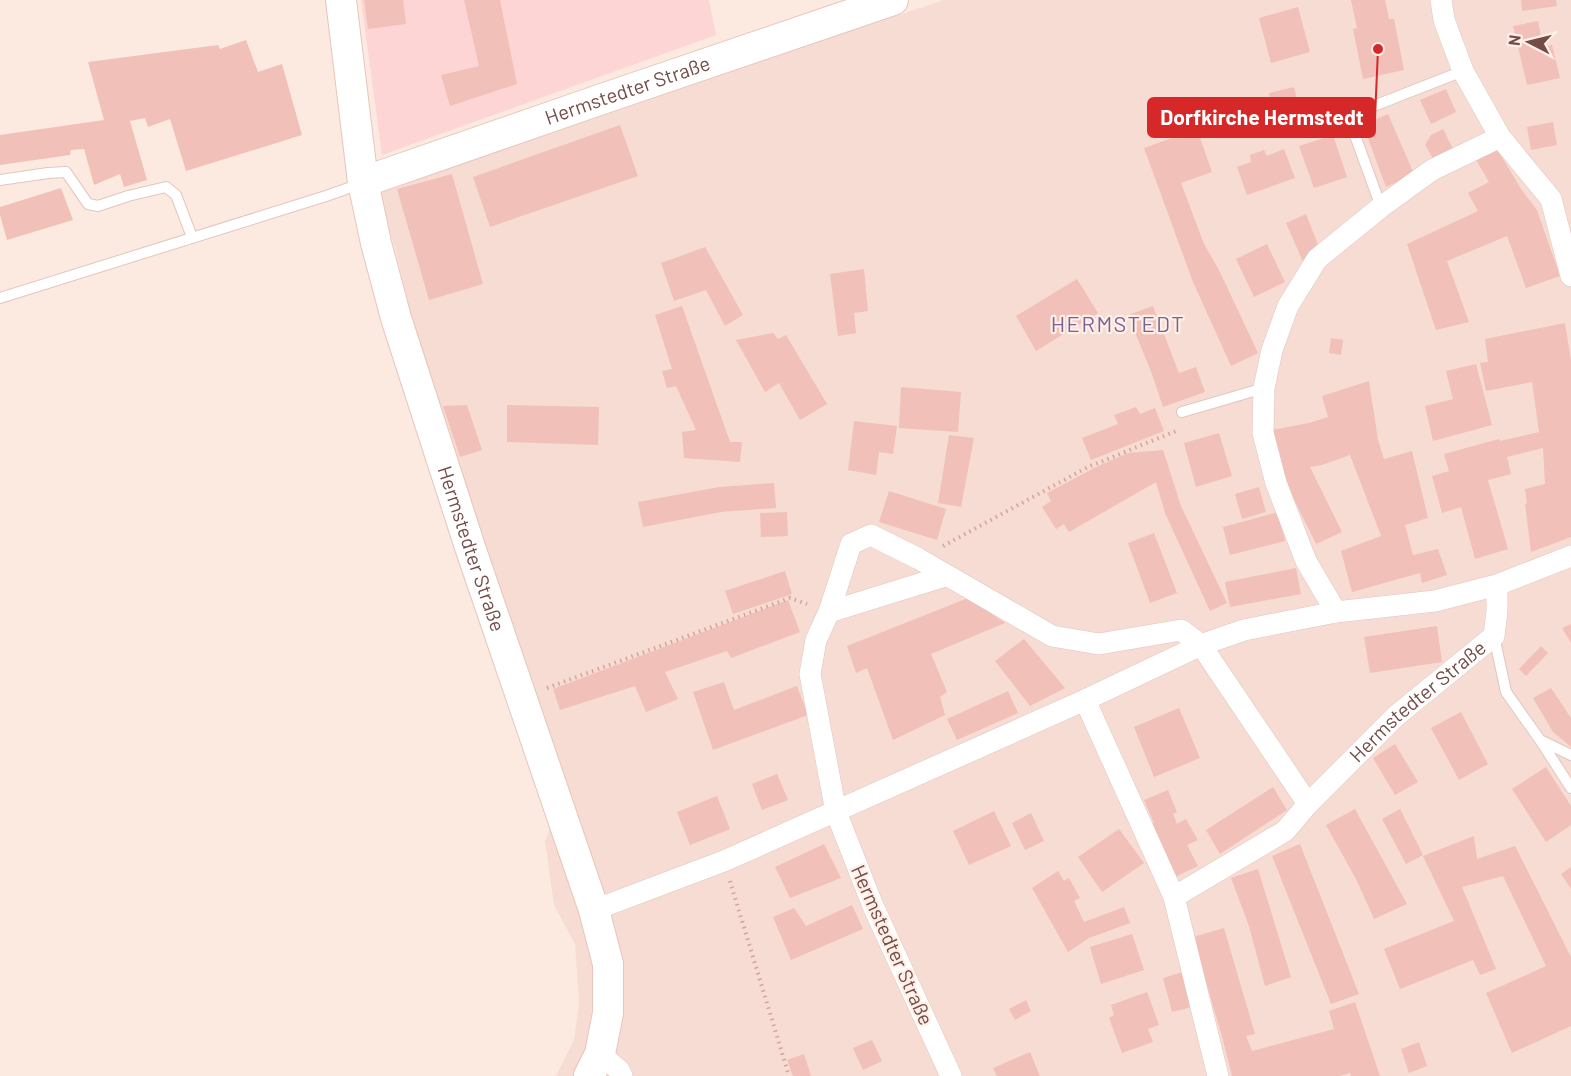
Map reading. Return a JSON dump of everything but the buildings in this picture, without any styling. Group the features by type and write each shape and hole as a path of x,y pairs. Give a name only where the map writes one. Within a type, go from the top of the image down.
{"street":[{"name":"Hermstedter Straße","path":"341,0 363,183 376,243 396,318 466,536 594,910 608,964 608,1014 594,1065 619,1070 622,1076"},
{"name":"Hermstedter Straße","path":"363,183 893,0"},
{"path":"1441,0 1444,20 1463,71 1500,137 1551,199 1571,276"},
{"path":"1336,612 1306,561 1275,483 1263,434 1264,388 1272,350 1288,306 1317,259 1381,207 1432,170 1500,137"},
{"name":"Hermstedter Straße","path":"951,1076 873,906 836,812 810,674 816,640 829,612 851,544 871,535 919,559 1052,636 1100,644 1181,630 1201,645 1308,804"},
{"path":"594,910 724,861 1085,700 1201,645 1244,630 1336,612 1435,601 1497,585 1571,556"},
{"path":"829,612 945,576"},
{"name":"Hermstedter Straße","path":"1174,897 1285,831 1308,804 1396,716 1494,636 1497,585"},
{"path":"1085,700 1174,897 1218,1076"}],"lane":[{"path":"1381,207 1348,116 1463,71"},
{"path":"0,180 66,172 88,204 98,206 166,187 176,195 192,237"},
{"path":"0,298 363,183"},
{"path":"1182,412 1264,388"},
{"path":"1494,636 1506,692 1571,788"},
{"path":"1540,740 1571,755"}],"path":[{"path":"919,559 1088,467 1176,431 1182,412"},
{"path":"520,697 790,598 829,612"},
{"path":"724,861 789,1076"}],"shaded area":[{"path":"361,0 709,0 716,35 382,155"},
{"path":"944,0 1571,0 1571,1076 556,1076 574,1040 579,1003 575,944 554,905 545,841 565,790 428,384 395,248 377,190"}],"place":[{"name":"Dorfkirche Hermstedt","path":"1378,49"}],"district":[{"name":"HERMSTEDT","path":"1118,324"}]}
